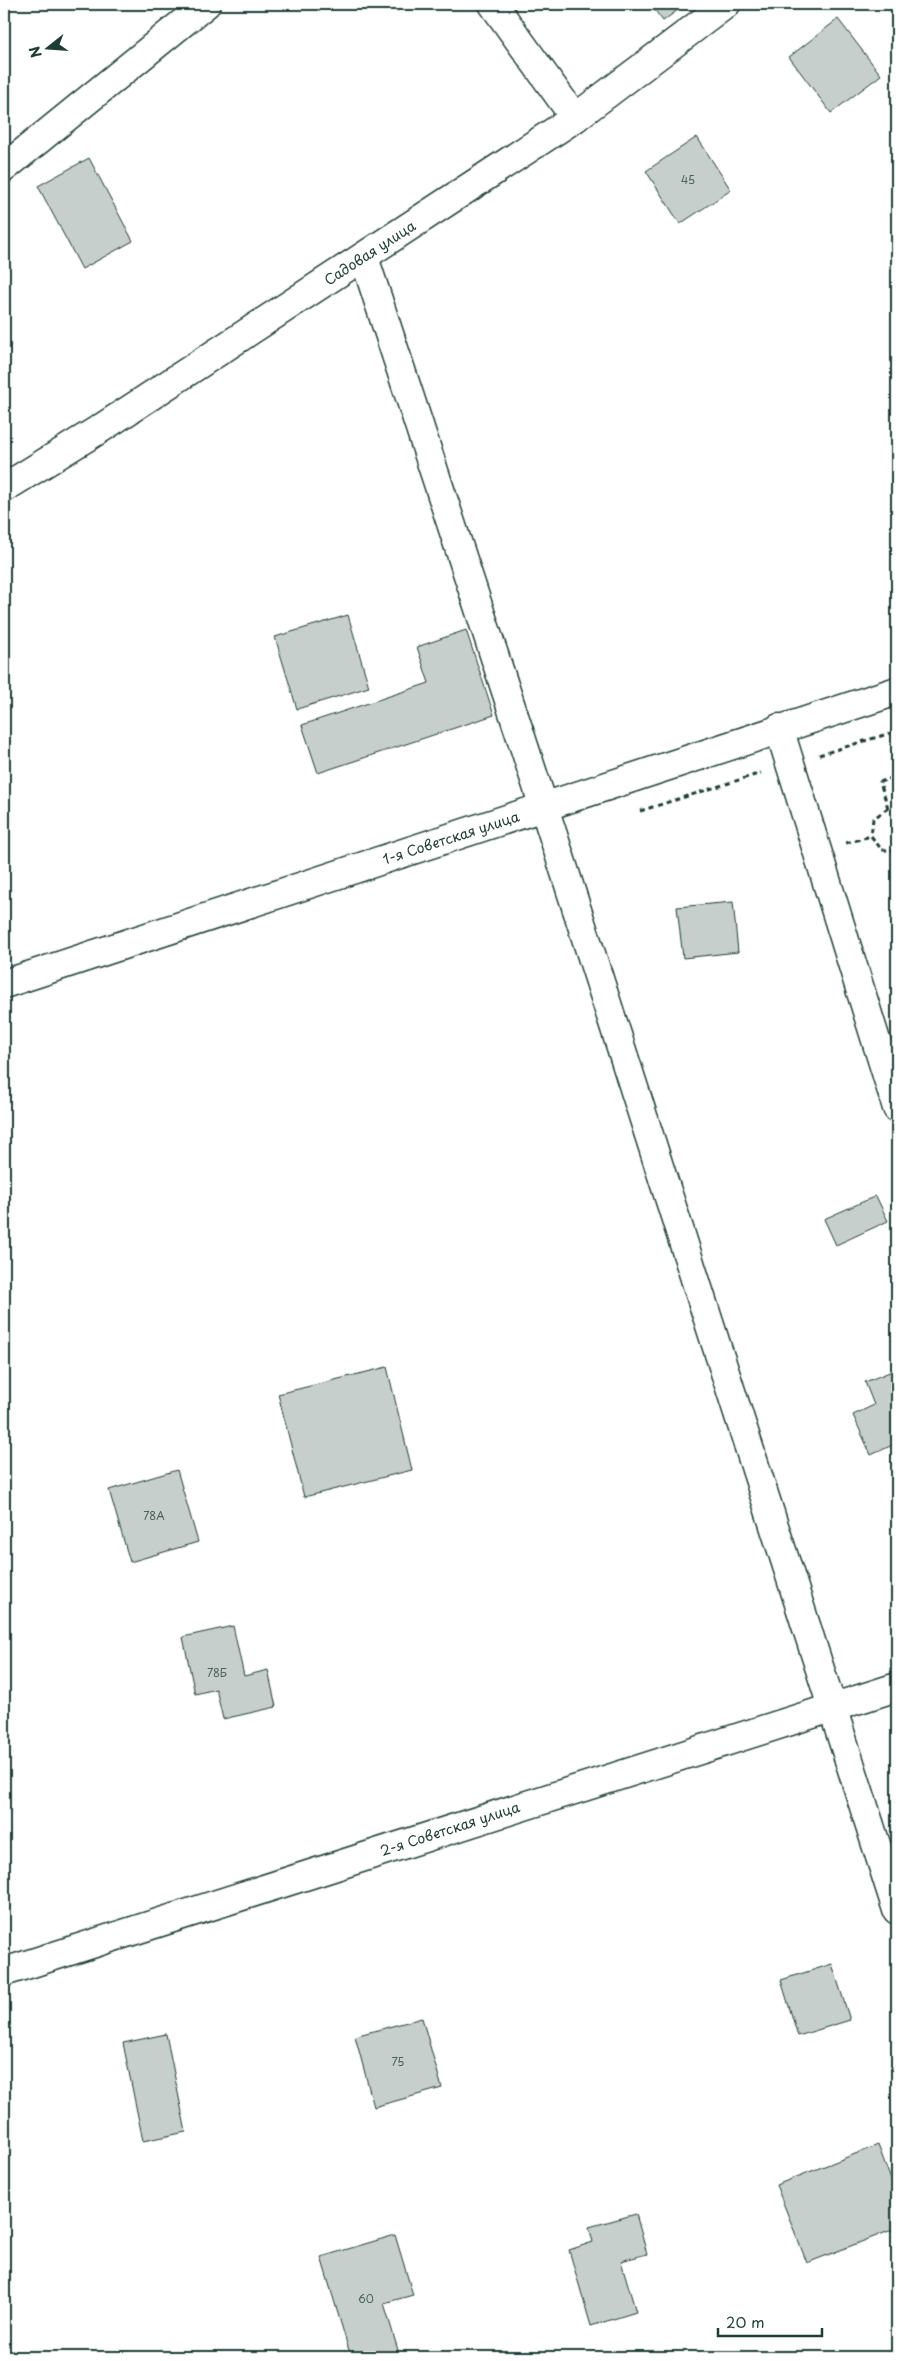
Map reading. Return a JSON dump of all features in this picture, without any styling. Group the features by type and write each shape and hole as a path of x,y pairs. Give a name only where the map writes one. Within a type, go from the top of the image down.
{"street":[{"path":"4,168 206,4"},
{"path":"493,4 575,118"},
{"name":"Садовая улица","path":"4,488 111,422 575,118 726,4"},
{"path":"364,257 544,807 834,1706 897,1910"},
{"name":"1-я Советская улица","path":"4,984 779,728 897,691"},
{"path":"779,728 897,1108"},
{"name":"2-я Советская улица","path":"4,1972 897,1687"}],"path":[{"path":"888,808 880,782 897,776"},
{"path":"897,810 888,808 873,819 871,836 882,850 897,851"},
{"path":"843,844 871,836"}],"building":[{"path":"650,4 686,4 663,21"},
{"path":"838,19 881,75 831,113 789,57"},
{"path":"697,137 731,190 680,224 646,171"},
{"path":"89,158 133,241 82,269 38,186"},
{"path":"348,615 369,687 297,709 275,637"},
{"path":"466,630 494,715 318,773 302,725 429,683 417,647"},
{"path":"733,902 738,952 683,958 677,907"},
{"path":"876,1196 888,1221 836,1245 824,1219"},
{"path":"387,1367 412,1470 304,1497 278,1394"},
{"path":"897,1369 897,1443 871,1455 853,1415 874,1405 865,1382"},
{"path":"177,1470 198,1542 130,1562 109,1490"},
{"path":"233,1626 244,1676 268,1670 276,1707 223,1719 216,1689 195,1694 183,1637"},
{"path":"832,1964 850,2020 798,2036 781,1980"},
{"path":"422,2018 442,2088 374,2107 355,2036"},
{"path":"166,2034 186,2132 143,2141 123,2043"},
{"path":"878,2145 897,2196 897,2228 807,2263 776,2185"},
{"path":"636,2214 647,2254 621,2261 636,2312 591,2326 569,2250 593,2242 589,2227"},
{"path":"395,2235 413,2295 384,2303 400,2357 351,2357 321,2257"}]}
